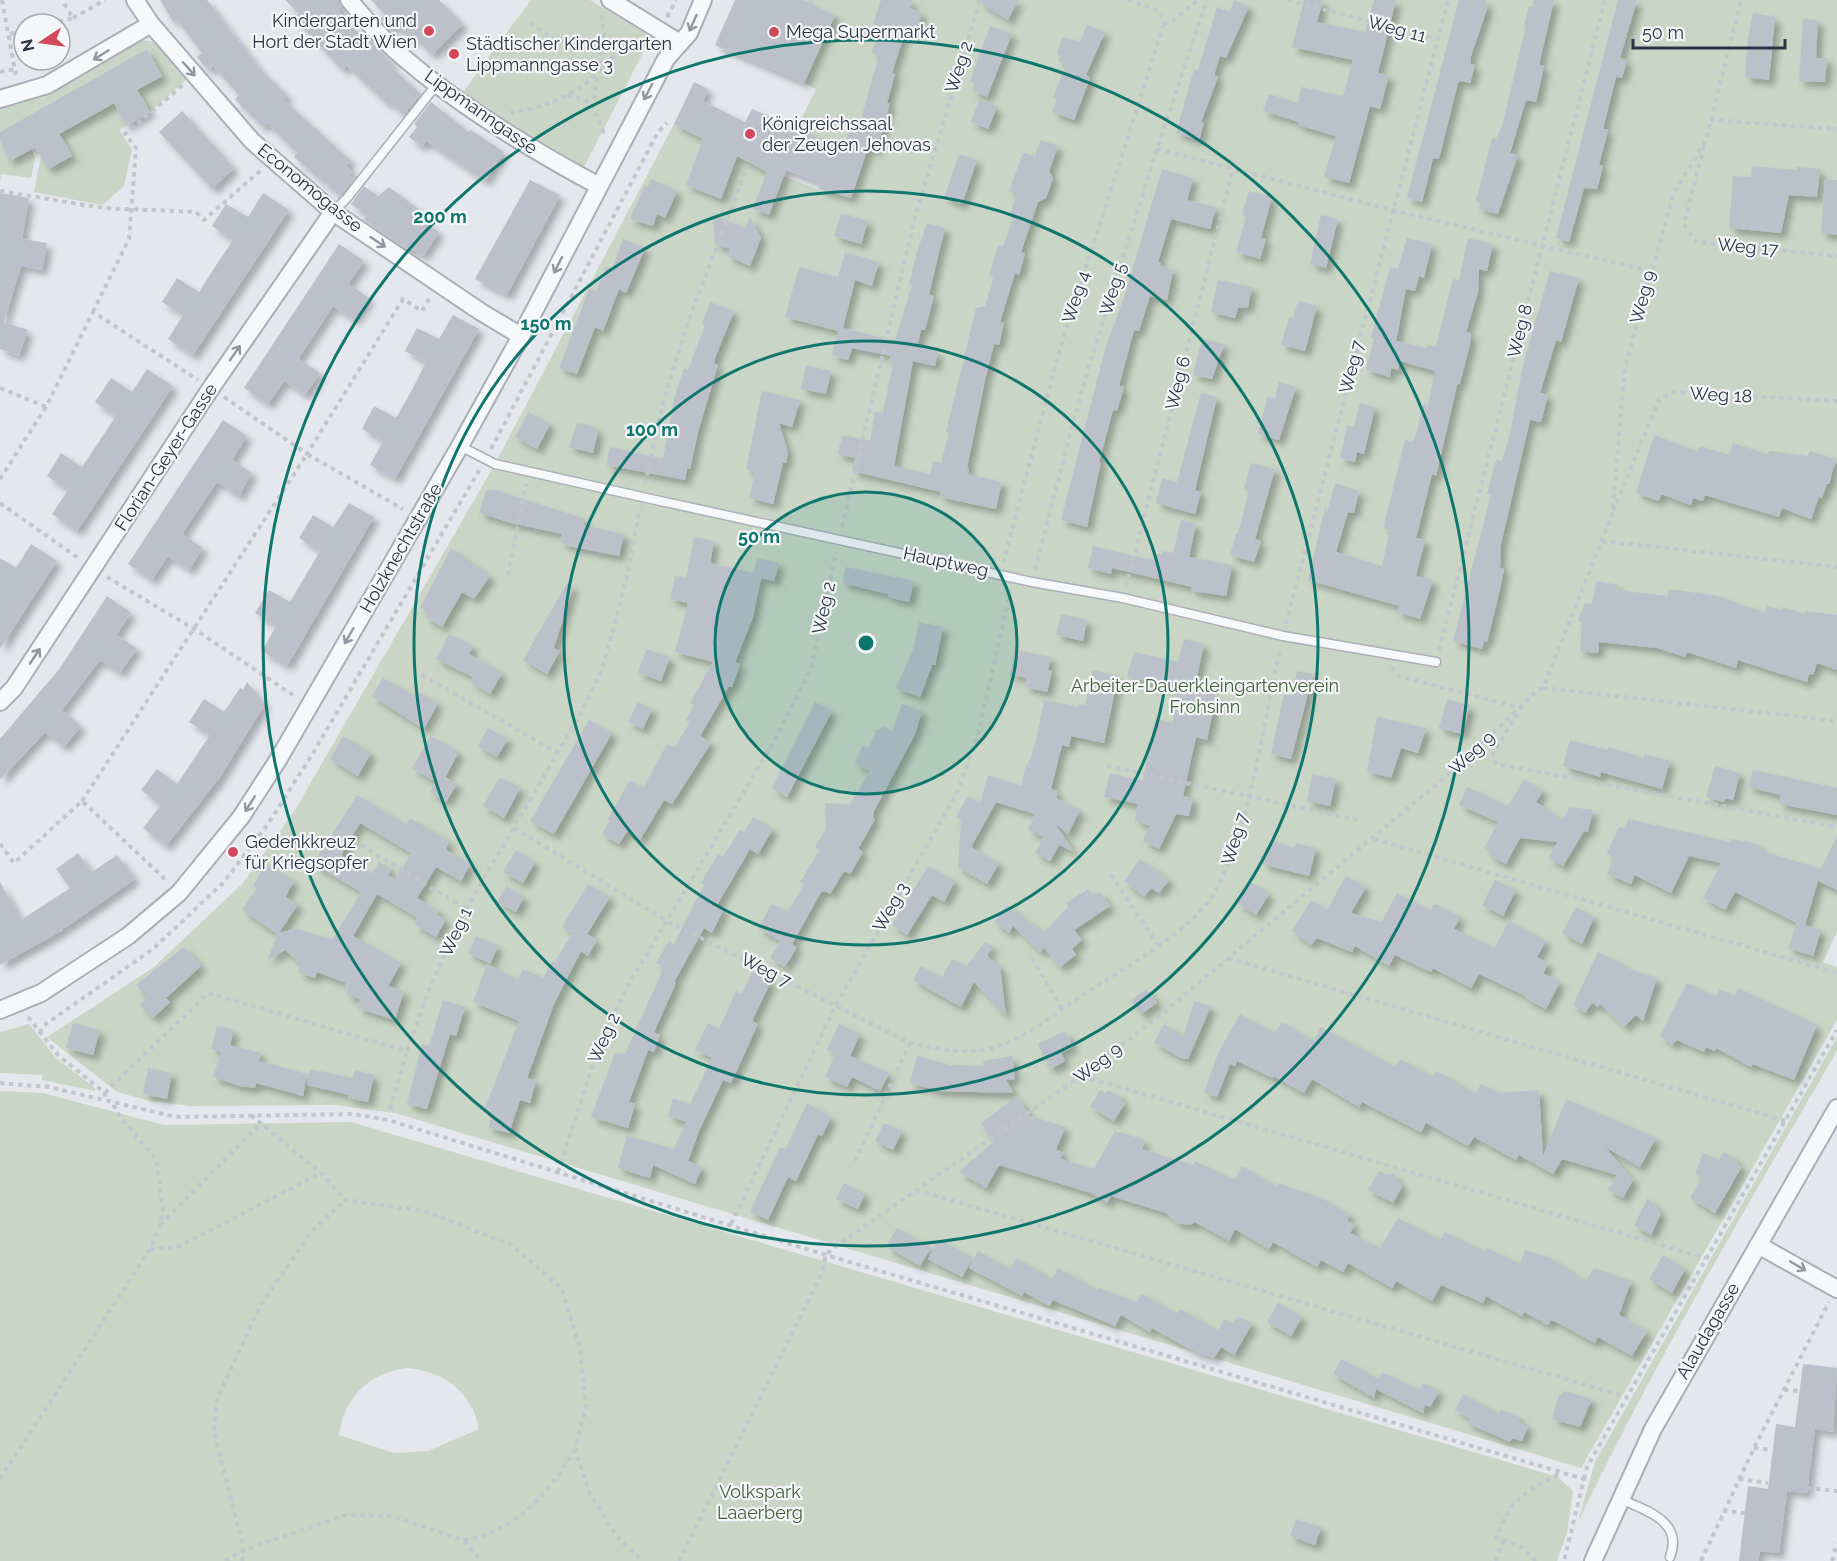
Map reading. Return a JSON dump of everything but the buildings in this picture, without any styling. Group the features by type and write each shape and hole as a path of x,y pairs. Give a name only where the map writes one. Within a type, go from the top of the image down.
{"street":[{"name":"Economogasse","path":"135,0 151,24 252,141 333,212 481,312 521,336"},
{"name":"Lippmanngasse","path":"349,0 395,50 438,84 553,162 598,186"},
{"name":"Holzknechtstraße","path":"0,1010 41,993 128,936 179,893 241,817 302,701 411,514 460,446 521,336 666,59 688,33 703,0"},
{"path":"605,5 660,30 680,43"},
{"path":"0,99 47,84 151,24"},
{"name":"Florian-Geyer-Gasse","path":"0,702 14,688 211,388 333,212"},
{"name":"Alaudagasse","path":"1593,1561 1659,1419 1837,1108"},
{"path":"1758,1245 1834,1294"}],"lane":[{"path":"333,212 347,198 438,84"},
{"name":"Hauptweg","path":"460,446 495,464 529,472 1032,582 1124,598 1283,636 1436,662"},
{"path":"1620,1499 1662,1517 1672,1533 1673,1549 1670,1557"}],"path":[{"path":"2,0 12,48"},
{"path":"62,0 73,18 105,0"},
{"path":"530,23 557,41 623,48 656,39 676,0"},
{"name":"Weg 2","path":"558,1172 602,1036 629,984 773,743 811,669 839,539 915,217 980,0"},
{"path":"1128,0 1160,11 1164,24 1172,22 1198,0"},
{"name":"Weg 5","path":"1032,582 1082,389 1157,149 1208,0"},
{"name":"Weg 11","path":"1288,0 1437,39"},
{"name":"Weg 7","path":"514,828 668,921 910,1042 937,1048 979,1051 997,1047 1025,1034 1158,945 1188,922 1214,893 1234,854 1283,636 1448,0"},
{"name":"Weg 8","path":"1436,662 1605,0"},
{"name":"Weg 9","path":"826,1255 915,1190 1081,1076 1158,1017 1374,838 1521,708 1538,690 1543,688 1612,515 1625,367 1673,195 1706,140 1741,0"},
{"path":"605,5 602,46 593,106 605,136"},
{"name":"Weg 4","path":"1001,574 1062,342 1164,24"},
{"path":"486,118 533,108 567,96 588,82 623,48"},
{"path":"16,72 18,85"},
{"path":"93,312 129,238 136,148 125,134 195,75"},
{"path":"567,96 583,99 593,106"},
{"path":"1710,120 1837,129"},
{"path":"600,147 610,127"},
{"name":"Weg 17","path":"1706,140 1684,224 1696,242 1837,256"},
{"path":"1157,149 1392,210 1650,272"},
{"path":"0,190 98,207 196,212 204,220 273,159"},
{"name":"Weg 1","path":"390,1109 429,989 466,909 556,752 581,713 602,670 627,577 663,402 683,339 747,165"},
{"name":"Weg 6","path":"1124,598 1233,169"},
{"path":"0,388 46,407"},
{"name":"Weg 18","path":"1612,515 1659,400 1672,392 1837,401"},
{"path":"0,844 14,863 82,801 307,454 411,514"},
{"path":"508,574 529,472"},
{"path":"410,500 411,514"},
{"path":"0,503 93,569 194,629 302,701"},
{"path":"399,520 411,514"},
{"path":"1602,541 1837,567"},
{"name":"Weg 3","path":"731,1224 836,1005 958,791 978,735 1014,577"},
{"path":"1381,653 1399,676 1521,708 1493,753 1496,764 1837,827"},
{"path":"422,675 556,752"},
{"path":"301,686 302,701"},
{"path":"1543,688 1837,721"},
{"path":"289,706 302,701"},
{"path":"1107,766 1363,821"},
{"path":"82,801 179,893"},
{"path":"338,831 466,909"},
{"path":"1374,838 1837,973"},
{"path":"1111,875 1158,945"},
{"path":"158,888 171,876"},
{"path":"1032,958 1062,1009"},
{"path":"1227,958 1786,1120"},
{"path":"104,1100 105,1093 208,993 407,1051"},
{"path":"18,1004 58,1055 105,1093"},
{"path":"1564,1561 1587,1467 1837,1030"},
{"path":"855,1161 910,1042"},
{"path":"1081,1076 1705,1258"},
{"path":"0,1083 49,1087 176,1117 353,1114 388,1120 826,1255 1584,1479"},
{"path":"0,1479 150,1249 160,1225 163,1209 156,1159 120,1117 112,1102"},
{"path":"225,1561 244,1550 345,1515 392,1516 464,1540 482,1536 514,1521 538,1502 575,1450 586,1407 580,1348 561,1289 512,1245 424,1211 345,1200 321,1173 251,1114"},
{"path":"160,1225 261,1123"},
{"path":"150,1249 178,1247 321,1173"},
{"path":"915,1190 1627,1397"},
{"path":"242,1561 244,1550 214,1432 217,1399 261,1306 312,1231 345,1200"},
{"path":"680,1561 821,1275 826,1255"},
{"path":"1701,1561 1754,1448 1834,1294"},
{"path":"1784,1390 1800,1391"},
{"path":"1754,1448 1772,1450"},
{"path":"575,1450 590,1494 617,1537 643,1561"},
{"path":"1536,1561 1522,1547 1496,1538 1510,1506 1520,1497 1561,1473"},
{"path":"1739,1479 1768,1483"},
{"path":"1807,1488 1837,1491"},
{"path":"1723,1511 1745,1514"},
{"path":"464,1540 481,1561"},
{"path":"1496,1561 1503,1541"},
{"path":"1832,1561 1837,1543"}],"green space":[{"path":"531,0 590,0 651,37 584,167 518,129 463,92"},
{"name":"Arbeiter-Dauerkleingartenverein Frohsinn","path":"803,0 1837,0 1837,932 1823,962 1837,967 1837,1020 1581,1468 395,1113 336,1105 190,1106 150,1101 117,1092 47,1037 154,967 242,884 295,810 495,464 674,124 755,165 824,192 835,144 784,125 799,123 816,89 804,83 835,15"},
{"path":"141,40 156,42 189,77 150,112 139,93 133,88 141,88 162,76 147,50 0,132 0,107 44,93"},
{"path":"108,101 116,102 126,126 119,130 132,149 124,186 102,205 34,192 41,157 48,169 72,156 61,136 56,135 109,106"},
{"path":"0,141 10,161 32,149 35,158 31,178 1,174 0,182"},
{"path":"29,1024 56,1058 95,1088 95,1091 42,1080 42,1075 0,1073 0,1032"},
{"path":"1837,1037 1837,1050 1668,1347 1578,1522 1595,1462"},
{"name":"Volkspark Laaerberg","path":"0,1091 43,1093 164,1125 351,1122 1558,1477 1573,1491 1567,1533 1557,1561 0,1561","holes":["406,1368 432,1373 454,1385 470,1404 479,1429 428,1451 394,1453 339,1435 347,1409 360,1389 392,1371"]}],"place":[{"name":"Kindergarten und Hort der Stadt Wien","path":"429,31"},
{"name":"Mega Supermarkt","path":"774,32"},
{"name":"Städtischer Kindergarten Lippmanngasse 3","path":"454,54"},
{"name":"Königreichssaal der Zeugen Jehovas","path":"750,134"},
{"name":"Gedenkkreuz für Kriegsopfer","path":"233,852"}]}
